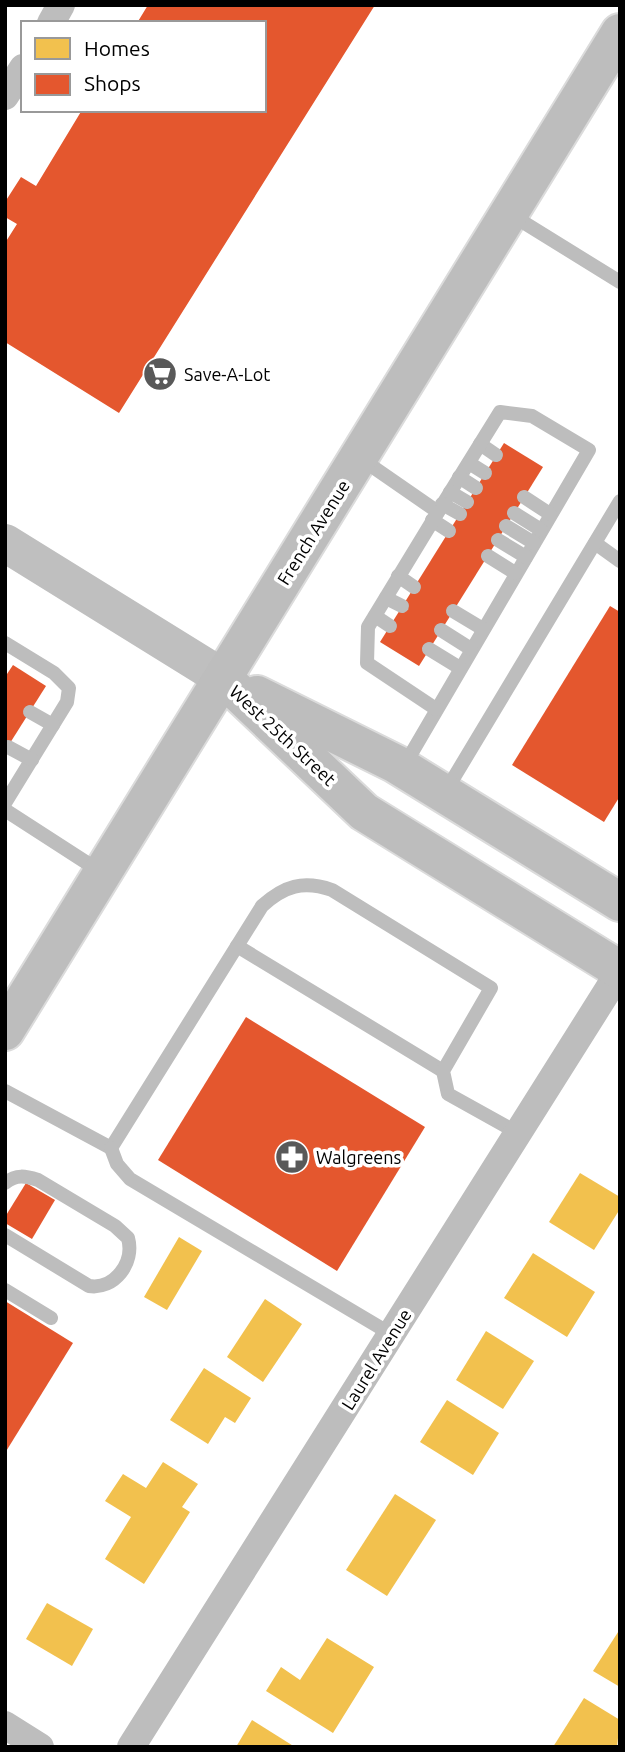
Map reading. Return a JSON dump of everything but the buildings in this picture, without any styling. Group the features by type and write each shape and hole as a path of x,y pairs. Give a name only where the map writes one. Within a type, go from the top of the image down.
{"main road":[{"name":"French Avenue","path":"5,1031 509,213 614,54"},
{"path":"6,545 223,678"},
{"name":"West 25th Street","path":"223,678 403,768 620,902"},
{"name":"West 25th Street","path":"223,678 364,812 620,971"}],"street":[{"path":"52,21 61,5"},
{"path":"5,96 21,71"},
{"name":"Laurel Avenue","path":"131,1747 620,971"},
{"path":"5,1725 40,1747"}],"lane":[{"path":"509,213 620,282"},
{"path":"403,768 589,450 532,416 500,412 368,626 367,663 436,709"},
{"path":"480,444 496,455"},
{"path":"359,457 441,507 463,508"},
{"path":"469,463 485,473"},
{"path":"459,477 476,488"},
{"path":"524,497 550,514"},
{"path":"444,794 620,501"},
{"path":"441,507 449,531"},
{"path":"514,513 537,537"},
{"path":"506,526 537,537"},
{"path":"498,540 526,556"},
{"path":"595,542 620,561"},
{"path":"488,556 515,573"},
{"path":"398,576 414,587"},
{"path":"386,598 402,606"},
{"path":"453,611 483,629"},
{"path":"375,616 390,626"},
{"path":"441,630 471,649"},
{"path":"5,643 54,673 69,688 67,702 32,760 10,784 5,803"},
{"path":"429,649 460,668"},
{"path":"30,712 53,725"},
{"path":"8,747 32,760"},
{"path":"5,810 103,873"},
{"path":"111,1148 262,906 277,892 295,885 315,884 332,890 491,988 443,1071 448,1094 518,1133"},
{"path":"237,946 443,1071"},
{"path":"5,1091 111,1148 117,1164 130,1179 391,1334"},
{"path":"5,1183 14,1177 38,1180 115,1226 128,1238 130,1254 115,1280 99,1287 89,1286 5,1235"},
{"path":"5,1290 51,1318"}],"place":[{"name":"Save-A-Lot","path":"160,374"},
{"name":"Walgreens","path":"292,1157"}]}
